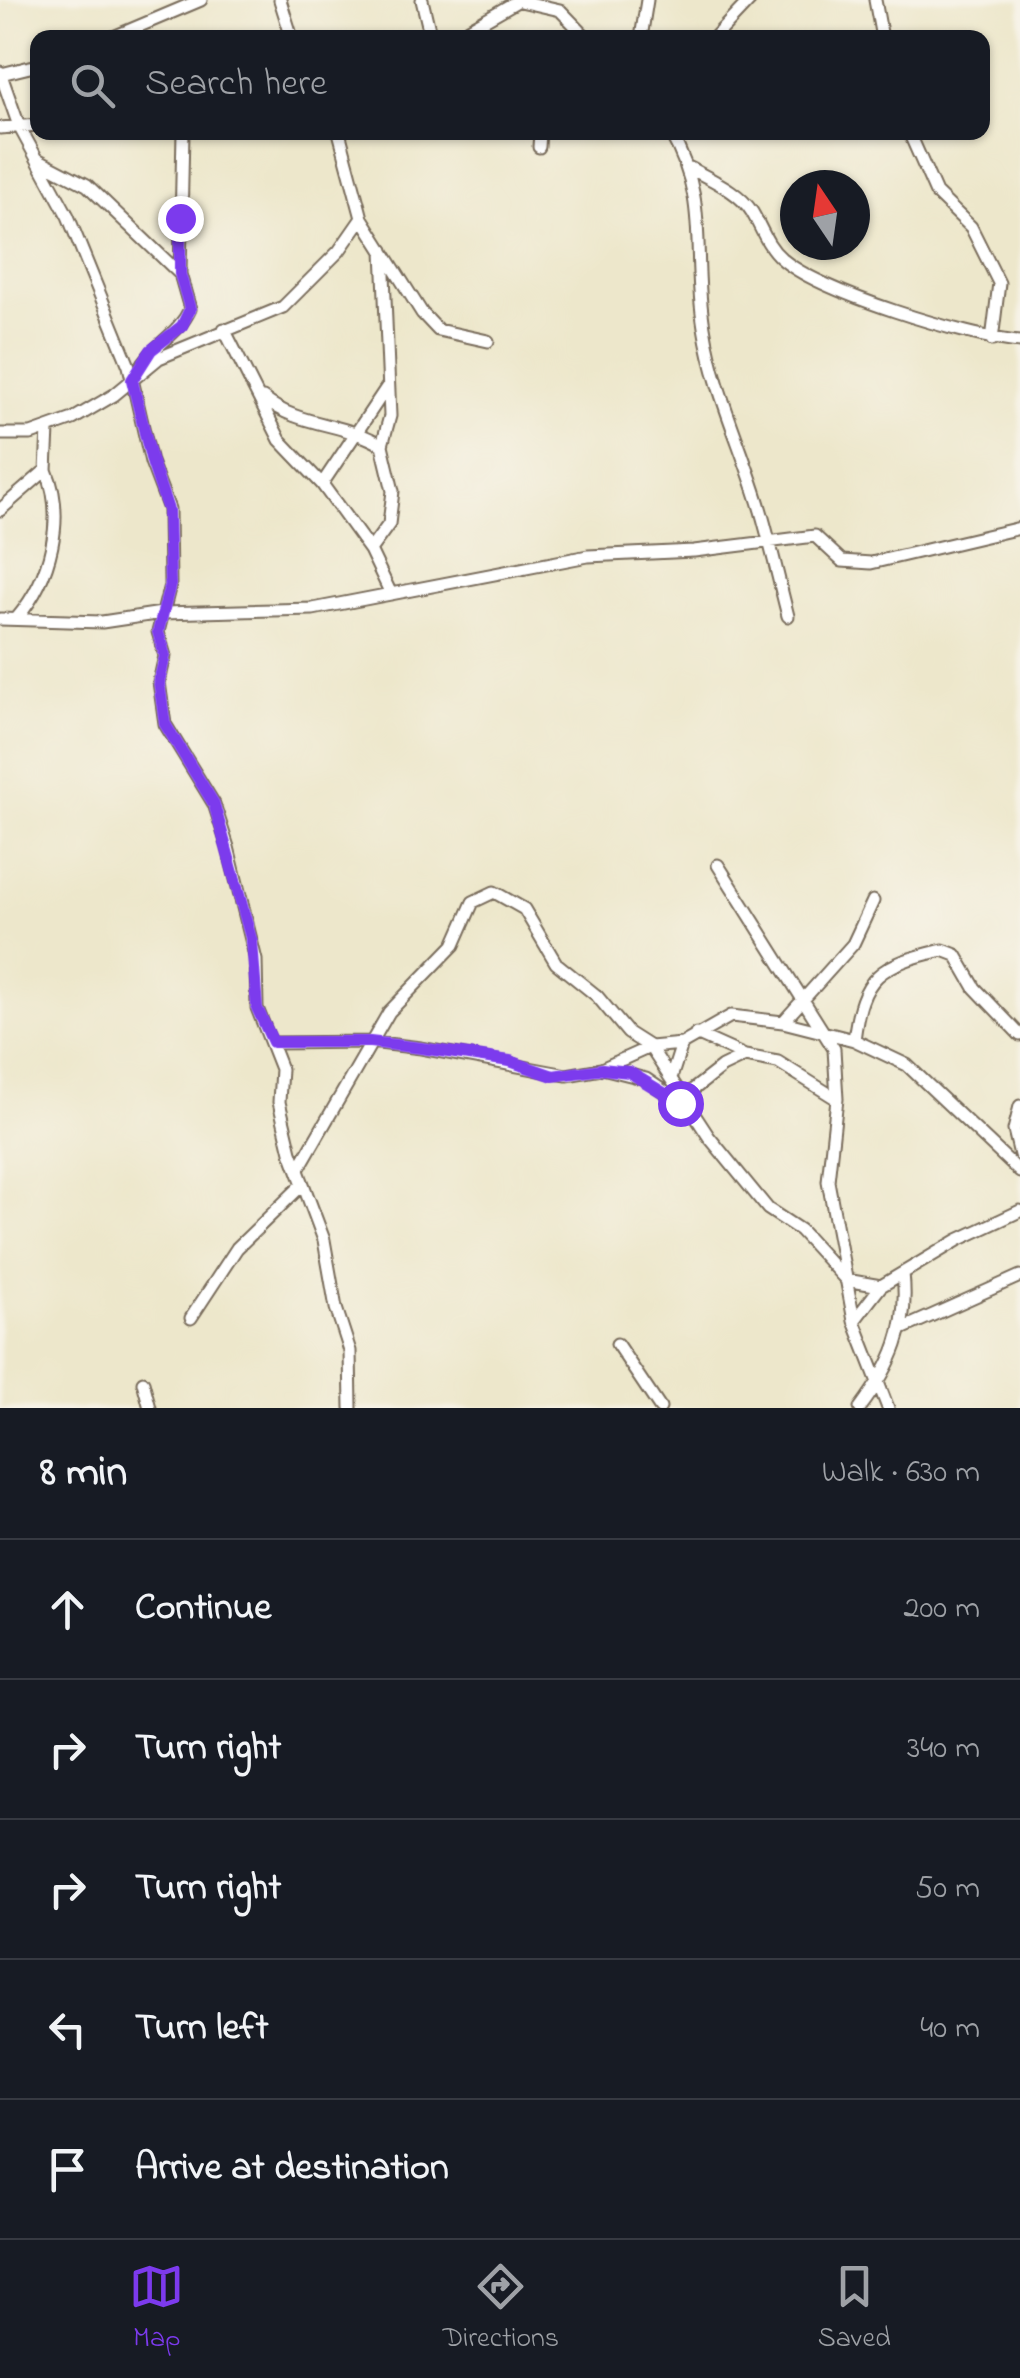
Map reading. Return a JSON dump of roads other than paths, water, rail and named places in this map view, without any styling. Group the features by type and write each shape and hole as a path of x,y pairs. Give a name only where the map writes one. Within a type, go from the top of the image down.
{"street":[{"path":"129,30 202,0"},
{"path":"280,0 289,30"},
{"path":"422,0 429,30"},
{"path":"466,30 517,0 560,10 568,30"},
{"path":"643,30 647,0"},
{"path":"722,30 750,0"},
{"path":"875,0 881,30"},
{"path":"30,67 0,73 19,126 86,257 132,380 168,510 170,585 158,632 165,656 159,682 165,724 214,804 252,942 257,1008 273,1042 283,1080 279,1102 302,1186 324,1240 336,1308 350,1350 350,1408"},
{"path":"0,128 30,125"},
{"path":"132,380 151,350 182,326 190,309 180,274 183,140"},
{"path":"341,140 362,218 422,314 438,330 488,341"},
{"path":"540,140 540,148"},
{"path":"674,140 690,168 698,220 704,326 719,390 788,616"},
{"path":"913,140 936,193 971,227 999,283 1000,309 992,340"},
{"path":"39,160 87,185 180,274"},
{"path":"690,168 743,202 781,259 895,312 992,340 1020,342"},
{"path":"0,434 48,430 94,408 159,358 224,328 283,307 339,251 362,218"},
{"path":"370,550 388,524 393,491 382,445 390,416 383,250"},
{"path":"224,328 280,440 322,484 370,550 391,594"},
{"path":"322,484 388,388"},
{"path":"256,392 292,417 361,432 382,445"},
{"path":"18,618 30,603 57,530 56,492 46,470 48,430"},
{"path":"0,510 46,470"},
{"path":"0,619 102,622 162,613 313,609 588,556 814,536 842,561 872,563 1020,528"},
{"path":"718,865 749,909 802,1004 834,1049 837,1099 828,1181 854,1321 876,1386 888,1408"},
{"path":"300,1168 389,1012 454,945 474,902 494,892 524,909 556,963 597,996 628,1033 650,1047 768,1209 800,1230 846,1280 881,1286"},
{"path":"783,1022 853,944 873,901"},
{"path":"834,1049 848,1038 860,996 872,979 943,950 956,955 975,988 1020,1034"},
{"path":"273,1042 370,1042 510,1061 553,1076 602,1069 650,1047 682,1044 731,1016 783,1022 848,1038 907,1066 1020,1170"},
{"path":"696,1034 745,1056 778,1062 837,1099"},
{"path":"672,1075 682,1044"},
{"path":"685,1096 722,1067 745,1056"},
{"path":"602,1069 646,1079 694,1112"},
{"path":"1020,1106 1014,1130 1020,1155"},
{"path":"191,1318 237,1248 302,1186"},
{"path":"854,1321 881,1286 958,1240 1020,1210"},
{"path":"860,1408 876,1386 904,1328 904,1273"},
{"path":"904,1328 1020,1276"},
{"path":"618,1344 660,1408"},
{"path":"144,1382 150,1408"}]}
